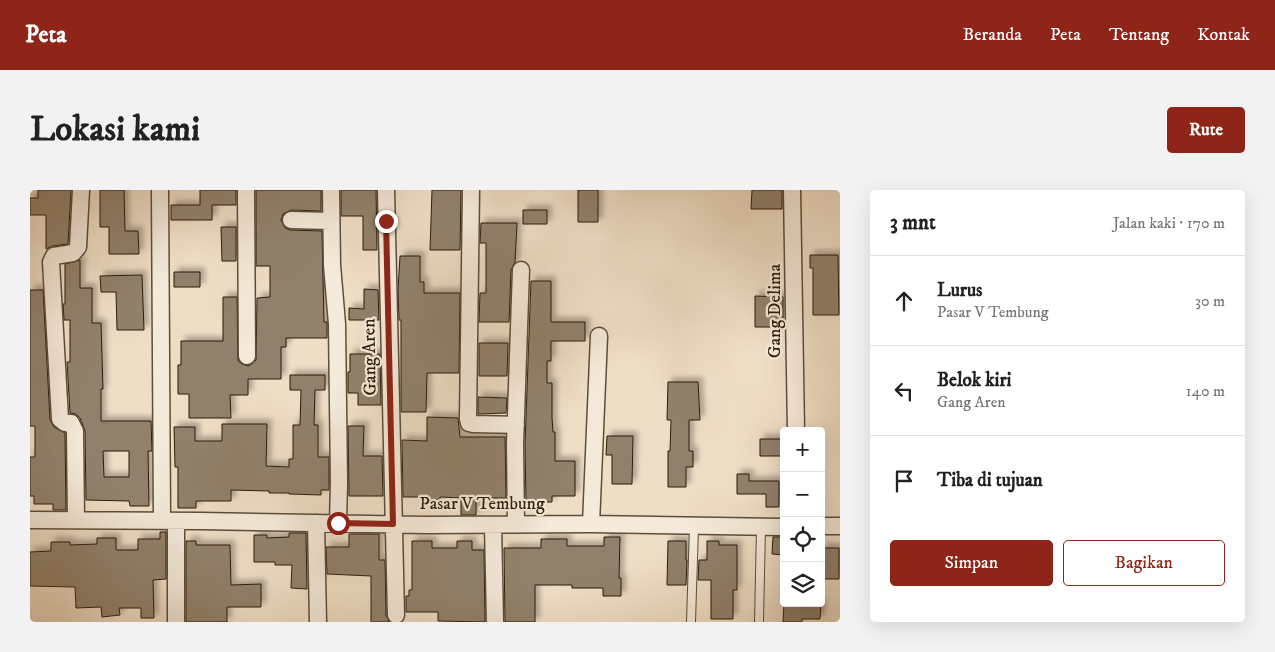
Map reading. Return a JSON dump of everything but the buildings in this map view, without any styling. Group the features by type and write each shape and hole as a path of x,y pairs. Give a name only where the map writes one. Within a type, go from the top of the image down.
{"street":[{"path":"76,520 75,431 71,423 65,423 60,419 52,262 54,256 73,253 78,247 81,190"},
{"path":"160,190 169,521 176,622"},
{"path":"246,190 247,356"},
{"path":"331,190 332,266 336,324 338,523"},
{"name":"Gang Aren","path":"386,190 396,615"},
{"path":"471,190 468,419 469,423 473,424 516,425"},
{"name":"Gang Delima","path":"792,190 796,427"},
{"path":"291,220 331,221"},
{"path":"516,524 516,425 521,270"},
{"path":"591,524 599,336"},
{"name":"Pasar V Tembung","path":"30,520 780,527"},
{"path":"316,523 318,622"},
{"path":"493,525 495,622"},
{"path":"825,526 840,526"}],"lane":[{"path":"691,622 694,527"},
{"path":"759,622 761,528"}],"route":[{"path":"338,523 393,524 386,221"}]}
